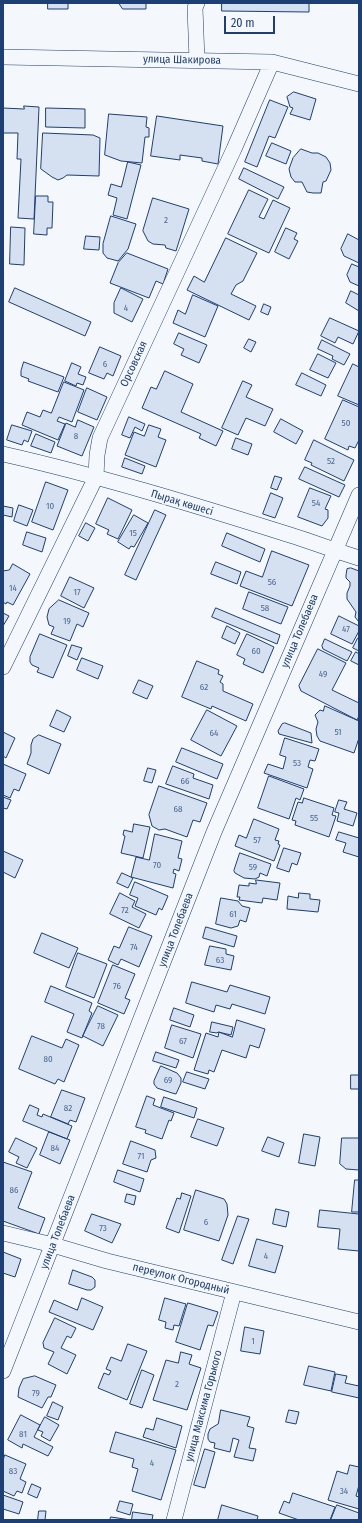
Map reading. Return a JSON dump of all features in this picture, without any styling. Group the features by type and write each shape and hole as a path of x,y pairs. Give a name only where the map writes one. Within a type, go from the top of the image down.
{"street":[{"path":"197,3 195,8 197,60"},
{"name":"улица Шакирова","path":"3,57 272,62 359,84"},
{"name":"Орсовская","path":"3,667 96,477 97,455 100,438 234,148 272,62"},
{"name":"Пырақ көшесі","path":"3,454 96,477 291,535 334,551 359,558"},
{"name":"улица Толебаева","path":"3,1370 214,832 359,495"},
{"name":"переулок Огородный","path":"3,1233 53,1245 107,1261 359,1322"},
{"name":"улица Максима Горького","path":"174,1520 234,1292"}],"building":[{"path":"48,3 68,3 68,9 48,9"},
{"path":"119,3 146,3 146,9 123,9"},
{"path":"222,3 309,3 309,12 222,11"},
{"path":"294,92 316,99 310,120 290,114 293,108 290,107 287,97"},
{"path":"270,100 288,107 275,138 269,136 257,167 245,162"},
{"path":"24,106 39,107 34,219 18,218 21,159 17,159 18,133 3,133 3,108 24,109"},
{"path":"46,108 85,109 85,128 46,127"},
{"path":"109,114 147,117 146,127 149,128 149,137 145,137 142,163 121,161 105,155"},
{"path":"157,116 223,126 218,164 202,161 202,158 180,155 180,160 151,156"},
{"path":"43,133 93,135 100,138 99,176 67,175 58,180 41,169"},
{"path":"272,143 291,151 286,164 266,156"},
{"path":"301,149 312,153 318,153 326,157 330,163 331,170 326,181 323,182 321,193 307,192 302,182 295,182 291,177 289,169 293,158"},
{"path":"128,162 141,165 127,219 113,215 117,198 108,195 111,184 121,187"},
{"path":"244,168 284,187 278,199 239,179"},
{"path":"249,190 268,199 259,217 264,219 273,200 290,208 269,253 228,234"},
{"path":"36,196 48,196 48,202 53,202 52,228 47,228 47,235 34,234"},
{"path":"153,198 189,209 176,251 166,248 165,245 153,244 148,241 143,231"},
{"path":"111,216 136,224 128,249 118,261 107,258 103,253 103,244"},
{"path":"11,227 25,228 24,265 10,264"},
{"path":"286,228 297,233 294,239 298,241 289,259 275,252"},
{"path":"348,234 359,240 359,263 344,256 341,249"},
{"path":"86,236 100,237 99,250 84,249"},
{"path":"226,238 257,253 243,281 236,285 231,294 256,306 249,320 187,290 194,276 204,282"},
{"path":"127,253 168,269 163,284 156,281 149,298 110,283 118,263"},
{"path":"352,264 359,267 359,286 350,282 347,275"},
{"path":"15,288 91,322 85,336 9,302"},
{"path":"121,288 143,299 132,322 114,313 114,303"},
{"path":"351,291 359,295 359,311 346,303"},
{"path":"193,295 218,306 205,337 173,323 178,310 185,314"},
{"path":"264,304 271,307 268,315 261,312"},
{"path":"330,318 359,331 353,344 338,337 335,343 321,336"},
{"path":"179,333 207,345 199,363 181,355 184,349 174,344"},
{"path":"249,339 256,342 251,352 244,348"},
{"path":"322,340 350,354 344,365 332,359 333,356 318,349"},
{"path":"100,347 121,356 113,376 107,373 104,379 89,373"},
{"path":"318,354 336,363 328,378 310,370"},
{"path":"24,362 64,377 58,392 28,381 29,379 21,376"},
{"path":"72,363 81,367 78,374 86,377 83,385 77,383 76,386 65,381"},
{"path":"353,364 359,367 359,405 338,396"},
{"path":"165,371 193,384 181,412 223,431 216,446 199,438 201,434 142,408 151,387 156,389"},
{"path":"302,373 326,385 321,396 296,385"},
{"path":"243,381 252,385 246,397 273,409 265,426 246,418 238,435 222,428"},
{"path":"64,382 84,390 72,422 59,417 57,421 65,424 58,440 22,425 27,412 40,417 43,410 51,413"},
{"path":"87,388 107,397 97,420 78,412"},
{"path":"343,400 359,407 359,440 355,448 349,446 348,450 325,439"},
{"path":"129,417 145,424 142,431 135,427 130,438 122,435"},
{"path":"281,419 303,431 296,444 274,432"},
{"path":"78,420 94,427 82,456 57,446 66,423 75,427"},
{"path":"12,425 32,431 28,442 24,440 22,445 7,440"},
{"path":"149,425 161,429 158,437 166,440 156,467 125,455 134,432 144,436"},
{"path":"36,434 55,442 51,453 31,446"},
{"path":"236,438 252,444 248,455 232,449"},
{"path":"314,440 354,460 344,481 311,465 312,463 305,460"},
{"path":"125,458 145,466 142,474 122,467"},
{"path":"305,467 345,485 339,497 299,479"},
{"path":"275,476 282,478 277,490 271,488"},
{"path":"46,482 68,490 53,530 32,522"},
{"path":"310,488 331,496 325,509 328,510 328,518 322,526 298,517"},
{"path":"271,493 283,498 275,518 263,514"},
{"path":"108,498 132,510 118,539 107,534 109,530 96,524"},
{"path":"19,505 33,510 27,526 14,521"},
{"path":"3,506 13,508 12,517 3,515"},
{"path":"155,510 166,515 136,580 125,575"},
{"path":"134,515 148,523 134,547 131,546 129,549 118,542"},
{"path":"86,523 95,528 88,541 79,536"},
{"path":"27,532 46,538 42,552 23,545"},
{"path":"227,533 265,549 260,562 222,546"},
{"path":"272,551 309,565 292,606 240,586 246,571 262,577"},
{"path":"216,562 241,572 237,584 211,574"},
{"path":"13,564 30,574 13,605 3,602 3,571 9,570"},
{"path":"351,568 359,571 359,622 355,617 356,612 347,599 350,582 346,578 346,575 347,569"},
{"path":"70,577 94,588 84,608 61,596"},
{"path":"249,592 288,607 281,624 243,609"},
{"path":"59,600 89,613 83,627 77,624 70,641 51,634 54,627 49,625 47,617 49,609"},
{"path":"216,608 280,635 277,644 212,617"},
{"path":"3,613 9,616 3,626"},
{"path":"339,616 359,626 359,631 352,644 331,634"},
{"path":"227,626 240,633 235,644 222,638"},
{"path":"40,634 67,645 53,678 37,672 39,668 32,665 30,662 30,657"},
{"path":"247,634 274,647 263,673 243,664 245,659 237,655"},
{"path":"359,638 359,651 353,648"},
{"path":"325,639 352,652 347,661 323,649 322,646"},
{"path":"72,645 82,648 77,660 68,656"},
{"path":"318,649 346,663 332,690 359,703 359,716 357,720 301,691 299,686"},
{"path":"356,652 359,654 359,665 351,661"},
{"path":"82,658 103,666 98,679 77,670"},
{"path":"197,661 219,670 218,674 223,676 220,682 223,684 223,691 253,704 246,721 212,706 211,709 182,697"},
{"path":"139,680 153,686 147,699 133,693"},
{"path":"325,706 359,721 359,738 354,753 320,741 317,736 316,729 318,722 315,715 320,710 323,711"},
{"path":"57,710 71,717 64,732 50,726"},
{"path":"207,710 237,726 221,756 191,740"},
{"path":"285,723 311,733 312,743 279,734 278,731 282,724"},
{"path":"3,732 15,738 6,758 3,756"},
{"path":"39,735 61,744 49,774 27,764 31,753 33,739"},
{"path":"285,738 319,749 315,761 310,760 308,767 313,769 307,788 264,773 268,764 283,769 286,757 280,755"},
{"path":"182,748 223,764 217,779 176,762"},
{"path":"3,764 26,774 19,791 14,789 10,798 3,795"},
{"path":"173,766 194,774 193,778 213,785 209,799 166,784"},
{"path":"148,768 156,770 152,783 144,781"},
{"path":"269,776 304,789 300,800 296,798 289,819 258,808"},
{"path":"159,786 207,803 200,822 193,820 187,837 165,829 159,830 152,826 149,815"},
{"path":"3,797 11,800 7,809 3,808"},
{"path":"304,798 334,808 332,815 336,816 329,837 295,825 296,821 292,820 298,802 302,803"},
{"path":"339,800 347,802 344,809 357,813 353,826 337,821 339,813 335,812"},
{"path":"254,819 279,829 275,840 279,841 278,844 280,845 274,861 235,846 239,835 246,838"},
{"path":"134,824 150,827 143,858 121,853 125,836 123,835 124,830 132,832"},
{"path":"339,832 359,838 359,857 343,852 346,843 336,840"},
{"path":"155,834 182,841 178,858 182,859 179,871 174,869 173,873 176,874 173,888 131,877 136,857 149,860"},
{"path":"284,848 301,853 297,865 292,863 289,872 277,868"},
{"path":"3,851 23,860 15,878 3,872"},
{"path":"240,853 271,864 267,876 260,873 259,877 255,879 244,878 235,873 234,871"},
{"path":"122,873 133,878 128,888 117,883"},
{"path":"256,880 280,883 277,900 263,898 262,903 239,900 240,897 237,897 239,885 249,886 249,883 256,884"},
{"path":"135,882 168,896 162,910 159,908 156,915 135,906 138,898 130,895"},
{"path":"120,893 135,901 132,907 146,914 139,928 110,914"},
{"path":"299,893 310,894 310,899 320,900 318,912 287,909 288,896 298,898"},
{"path":"221,898 238,901 242,906 250,908 246,922 240,920 238,926 231,928 216,924"},
{"path":"129,927 152,936 139,967 121,959 118,965 108,960 114,946 119,948"},
{"path":"206,927 237,936 234,947 203,938"},
{"path":"42,933 78,948 69,968 34,953"},
{"path":"210,946 226,949 226,954 234,956 231,970 205,965"},
{"path":"78,953 107,964 94,998 66,987"},
{"path":"113,965 135,974 125,998 130,1000 124,1014 98,1003"},
{"path":"192,982 227,992 230,985 270,997 265,1014 232,1004 230,1009 216,1005 214,1012 186,1003"},
{"path":"51,986 92,1003 89,1011 92,1013 82,1038 67,1032 74,1014 45,1002"},
{"path":"98,1006 118,1015 103,1046 83,1036"},
{"path":"174,1008 194,1015 190,1027 170,1020"},
{"path":"237,1020 265,1029 259,1048 250,1045 246,1058 222,1050 214,1072 209,1070 208,1074 194,1070 206,1033 218,1037 219,1032 232,1037"},
{"path":"212,1022 233,1027 231,1035 210,1032"},
{"path":"172,1025 201,1034 193,1058 165,1048"},
{"path":"32,1036 62,1048 66,1039 79,1045 64,1082 58,1079 55,1084 19,1069"},
{"path":"156,1052 179,1060 176,1068 153,1061"},
{"path":"161,1066 177,1073 181,1078 181,1083 176,1094 157,1088 154,1084"},
{"path":"187,1072 209,1079 205,1089 183,1082"},
{"path":"351,1075 359,1075 359,1089 351,1089"},
{"path":"62,1090 85,1098 76,1122 70,1120 68,1124 51,1117"},
{"path":"147,1096 155,1099 153,1105 174,1113 171,1121 169,1120 162,1139 145,1133 146,1130 136,1127"},
{"path":"164,1097 197,1108 194,1118 161,1107"},
{"path":"30,1105 39,1109 37,1115 42,1117 43,1114 72,1126 67,1139 23,1121"},
{"path":"198,1119 224,1128 217,1146 191,1137"},
{"path":"49,1132 70,1140 60,1164 40,1155"},
{"path":"304,1134 320,1137 315,1166 299,1163"},
{"path":"268,1137 284,1143 279,1157 262,1151"},
{"path":"16,1138 37,1148 27,1168 16,1163 19,1157 9,1152"},
{"path":"342,1138 359,1138 359,1170 346,1169 340,1164"},
{"path":"131,1141 155,1150 156,1158 151,1160 147,1172 123,1164"},
{"path":"3,1162 32,1172 18,1208 45,1218 39,1234 3,1221"},
{"path":"118,1170 144,1179 140,1192 114,1182"},
{"path":"355,1180 359,1180 359,1212 352,1212"},
{"path":"196,1190 224,1199 227,1204 228,1215 219,1241 184,1230"},
{"path":"182,1193 191,1196 179,1233 166,1228 177,1198 180,1199"},
{"path":"127,1194 136,1196 134,1205 125,1202"},
{"path":"276,1209 289,1212 286,1227 273,1224"},
{"path":"320,1210 359,1214 359,1251 338,1249 340,1229 318,1227"},
{"path":"92,1214 121,1224 112,1243 85,1231"},
{"path":"238,1216 249,1219 233,1264 222,1260"},
{"path":"257,1239 283,1246 275,1273 249,1266"},
{"path":"3,1252 21,1259 15,1277 3,1273"},
{"path":"73,1270 92,1277 95,1280 95,1287 91,1290 87,1290 69,1284"},
{"path":"82,1298 103,1307 93,1330 49,1312 54,1300 77,1310"},
{"path":"165,1298 186,1304 179,1326 174,1325 173,1330 165,1328 166,1322 159,1320"},
{"path":"188,1303 218,1312 213,1326 208,1325 200,1350 176,1342"},
{"path":"55,1318 76,1328 71,1338 67,1336 61,1348 76,1355 67,1374 48,1364 54,1352 44,1348 43,1343"},
{"path":"245,1327 264,1331 260,1354 241,1351"},
{"path":"128,1344 147,1351 127,1400 98,1388 104,1373 109,1375 111,1371 106,1369 111,1357 121,1361"},
{"path":"181,1352 192,1355 189,1364 201,1368 187,1410 153,1400 166,1360 178,1363"},
{"path":"309,1366 335,1372 331,1391 304,1385"},
{"path":"142,1370 154,1375 142,1408 130,1404"},
{"path":"336,1374 347,1376 345,1383 359,1386 359,1398 332,1392"},
{"path":"35,1376 56,1385 51,1397 48,1397 42,1408 18,1397 19,1388 23,1379"},
{"path":"53,1402 63,1407 58,1420 47,1416"},
{"path":"221,1410 250,1417 247,1426 254,1428 249,1448 256,1449 253,1461 234,1457 239,1440 233,1438 230,1452 214,1448 215,1443 210,1442 208,1439 210,1429 218,1424"},
{"path":"289,1410 299,1412 296,1424 286,1422"},
{"path":"21,1415 40,1425 34,1437 53,1447 48,1456 23,1444 22,1448 8,1440"},
{"path":"45,1417 59,1425 50,1441 41,1436 43,1432 38,1430"},
{"path":"157,1418 182,1426 176,1448 143,1437 146,1428 153,1430"},
{"path":"116,1432 176,1450 161,1500 132,1491 138,1469 132,1467 134,1459 110,1452"},
{"path":"205,1449 215,1452 205,1488 194,1485"},
{"path":"5,1455 26,1464 20,1479 26,1482 22,1493 17,1491 14,1496 3,1491 3,1461"},
{"path":"350,1465 359,1467 359,1485 356,1496 359,1497 359,1509 328,1500 337,1471 347,1474"},
{"path":"32,1484 41,1488 37,1498 28,1494"},
{"path":"293,1493 335,1507 330,1520 299,1520 279,1513 284,1501 289,1503"},
{"path":"3,1495 23,1502 19,1514 3,1509"},
{"path":"120,1501 133,1504 130,1515 117,1511"},
{"path":"222,1505 258,1516 257,1520 218,1520"},
{"path":"337,1505 359,1513 359,1520 331,1520"},
{"path":"39,1511 46,1511 45,1520 38,1520"},
{"path":"133,1512 153,1515 152,1520 132,1520"},
{"path":"111,1517 131,1520 110,1520"}]}
